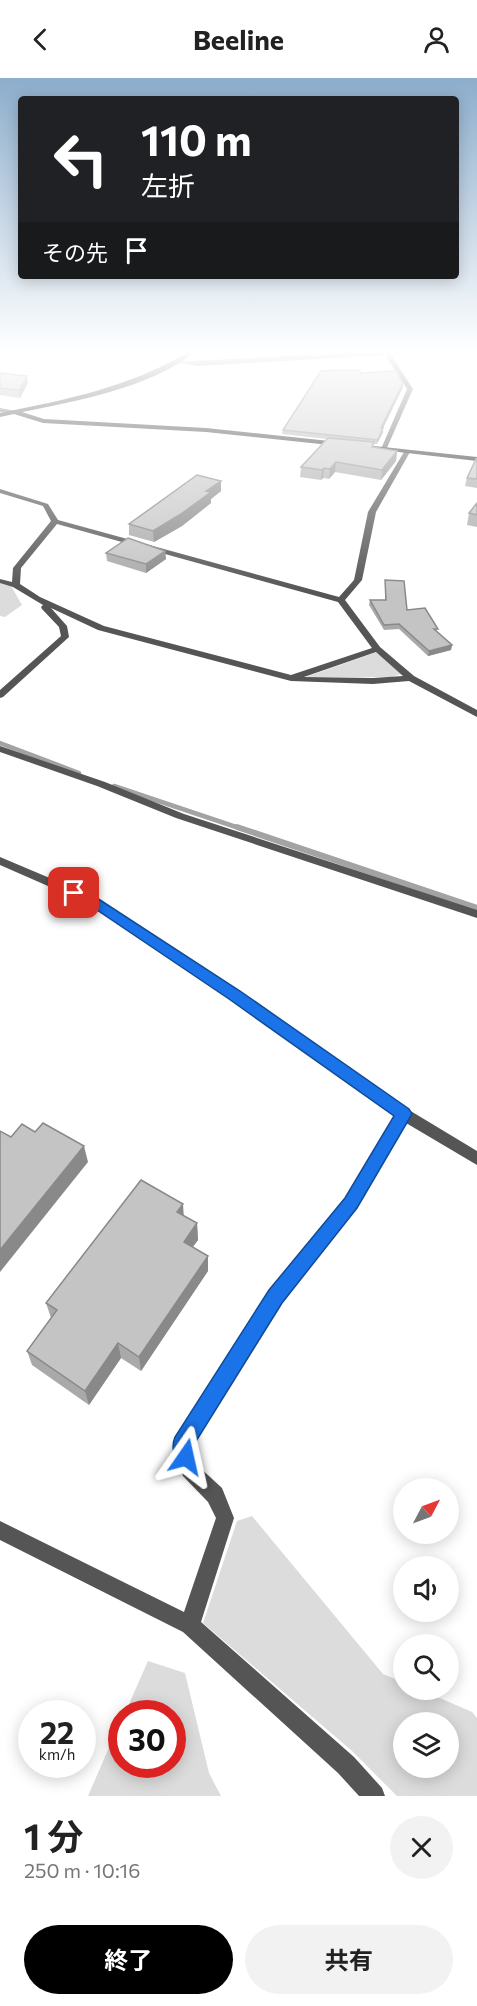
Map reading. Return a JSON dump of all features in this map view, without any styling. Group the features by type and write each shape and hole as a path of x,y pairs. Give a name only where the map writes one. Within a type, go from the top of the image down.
{"street":[{"path":"236,433 348,445"},
{"path":"384,449 391,433"},
{"path":"360,447 477,459"},
{"path":"341,600 358,580 372,512 407,452"},
{"path":"0,491 46,505 55,521 341,600 377,649 411,678 477,714"},
{"path":"16,585 17,568 55,521"},
{"path":"0,581 16,585 37,599 101,628 291,678 318,681 411,678"},
{"path":"0,695 65,638 63,626 37,599"},
{"path":"291,678 377,649"},
{"path":"0,749 101,784 180,816 477,914"},
{"path":"0,861 93,901 234,995 404,1114 477,1159"},
{"path":"190,1625 225,1518 215,1495 189,1470 182,1444 275,1296 351,1203 404,1114"},
{"path":"0,1530 190,1625 346,1765 374,1796"}],"shaded area":[{"path":"0,582 10,584 22,605 5,617 0,616"},
{"path":"377,652 402,674 391,677 306,677"},
{"path":"252,1516 383,1674 393,1678 393,1700 444,1700 472,1712 477,1718 477,1796 397,1796 352,1751 203,1623 237,1521"},
{"path":"148,1661 185,1673 209,1773 221,1796 88,1796 108,1750 108,1778 186,1778 186,1700 131,1700"}],"building":[{"path":"313,433 381,433 378,440"},
{"path":"328,438 374,442 372,447 397,451 382,470 336,462 330,469 301,467"},
{"path":"476,459 477,479 467,478"},
{"path":"197,475 221,481 206,491 211,492 153,531 129,524"},
{"path":"477,503 477,515 469,513"},
{"path":"128,538 165,551 146,564 106,553"},
{"path":"385,580 404,581 407,610 425,608 438,629 434,629 452,645 429,651 399,624 384,625 370,600 386,600"},
{"path":"43,1123 84,1146 0,1250 0,1131 11,1137 22,1124 35,1132"},
{"path":"141,1180 183,1204 177,1212 197,1223 184,1242 208,1256 139,1357 118,1343 85,1391 27,1351 57,1310 46,1303"}],"waterway":[{"path":"0,743 79,773"},
{"path":"114,786 242,829"},
{"path":"237,827 477,908"}],"route":[{"path":"74,893 93,901 234,995 404,1114 351,1203 275,1296 182,1444 186,1457"}]}
